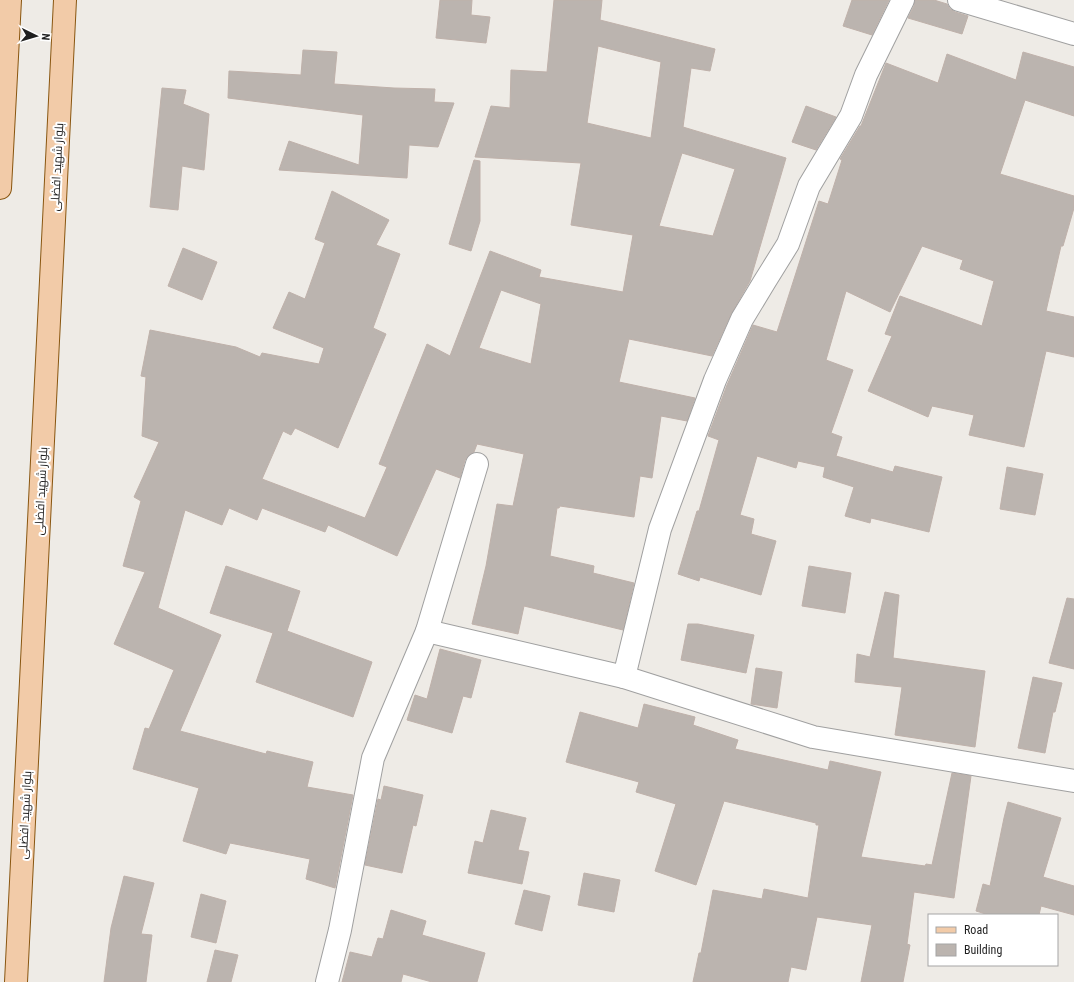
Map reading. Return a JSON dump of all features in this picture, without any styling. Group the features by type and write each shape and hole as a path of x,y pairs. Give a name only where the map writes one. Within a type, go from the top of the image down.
{"main road":[{"path":"0,188 10,0"},
{"name":"بلوار شهید افضلی","path":"16,982 65,0"}],"street":[{"path":"624,677 660,529 715,380 742,320 788,244 809,186 851,116 866,74 903,0"},
{"path":"959,0 1074,34"},
{"path":"327,982 340,930 373,758 427,631 477,464"},
{"path":"427,631 624,677 813,737 1074,781"}],"building":[{"path":"440,0 472,0 471,15 490,17 486,43 436,38"},
{"path":"554,0 602,0 600,20 715,49 710,71 691,68 683,127 786,158 750,281 731,314 712,356 629,339 619,382 695,398 687,421 661,416 652,478 640,476 634,517 560,506 557,508 550,556 594,566 593,573 634,583 623,630 524,606 518,634 472,624 486,566 497,504 513,506 524,454 477,444 474,452 465,460 460,478 436,469 397,556 328,525 325,532 262,508 257,520 229,508 222,525 185,510 158,608 221,635 180,731 266,754 267,751 313,762 307,787 353,795 335,888 306,879 310,859 230,843 226,854 183,841 199,788 133,769 145,728 149,729 174,670 114,644 145,572 123,566 141,501 134,497 159,442 142,436 146,377 141,376 150,330 236,347 260,357 262,353 319,364 324,348 273,328 289,292 305,299 325,243 315,239 332,191 389,220 376,245 400,254 373,328 386,334 338,448 295,428 291,435 283,431 262,479 365,518 387,467 379,464 427,344 450,356 490,251 541,270 539,277 623,292 633,235 571,225 581,163 475,157 491,106 510,108 511,70 547,72","holes":["598,46 661,62 651,138 587,123","682,153 735,169 713,236 659,226","501,290 541,304 531,364 479,348"]},
{"path":"852,0 889,0 872,35 843,26"},
{"path":"915,0 934,0 947,4 950,9 955,12 968,16 962,34 908,18 914,6"},
{"path":"303,50 337,52 334,84 435,89 434,102 454,103 438,147 409,145 407,178 279,170 289,141 359,165 363,115 228,98 229,71 301,75"},
{"path":"1023,52 1074,67 1074,116 1025,100 1000,174 1074,196 1074,208 1063,246 1061,246 1046,311 1074,317 1074,357 1046,351 1024,447 969,435 974,415 932,406 928,417 868,391 892,336 885,334 900,296 982,326 994,281 960,269 963,260 922,246 890,312 846,291 826,360 853,370 831,433 842,437 836,456 893,472 895,466 942,477 929,532 871,518 870,523 845,516 854,487 823,477 825,467 798,461 796,468 757,456 740,515 754,519 751,534 776,541 761,595 700,577 699,581 678,574 697,511 699,511 719,440 708,436 727,385 753,325 777,332 819,201 828,204 842,160 840,159 861,126 886,63 938,83 947,54 1016,80"},
{"path":"162,88 186,90 183,104 209,114 204,170 182,166 178,210 150,207"},
{"path":"806,106 836,117 816,150 792,142"},
{"path":"474,160 480,161 480,221 471,251 449,244"},
{"path":"183,248 217,262 202,300 168,286"},
{"path":"1007,467 1043,474 1035,515 1000,509"},
{"path":"226,566 300,591 287,631 372,662 353,717 256,682 273,633 210,613"},
{"path":"809,566 851,573 845,613 802,606"},
{"path":"885,592 899,595 893,658 985,671 975,747 895,735 902,687 855,682 857,654 870,657"},
{"path":"1067,598 1074,599 1074,669 1049,663"},
{"path":"688,624 698,624 754,635 746,673 681,660"},
{"path":"440,649 481,660 471,698 463,696 452,733 407,720 415,695 427,699"},
{"path":"756,668 782,672 777,708 751,704"},
{"path":"1033,677 1062,683 1055,712 1053,712 1045,753 1018,748"},
{"path":"644,704 695,717 693,725 738,740 735,749 828,770 830,761 881,772 861,857 925,866 926,864 932,865 952,773 971,776 954,898 914,892 907,944 910,945 903,982 861,982 872,925 817,917 806,970 791,967 788,982 693,982 699,953 701,953 713,890 762,899 764,889 808,898 819,825 816,825 816,823 724,801 696,885 655,871 676,804 636,792 639,782 566,762 580,712 638,728"},
{"path":"384,786 423,795 416,826 413,825 402,873 365,865 378,799 381,800"},
{"path":"1008,802 1061,818 1043,877 1074,886 1074,915 1041,906 1039,914 986,914 976,911 983,884 990,886"},
{"path":"491,810 526,818 518,850 529,852 522,884 468,873 475,841 483,843"},
{"path":"584,873 620,880 614,912 578,905"},
{"path":"124,876 154,883 141,934 152,935 146,982 104,982 111,928"},
{"path":"524,890 550,896 542,931 515,924"},
{"path":"201,894 226,901 216,943 191,937"},
{"path":"391,910 426,921 422,935 485,953 477,982 432,982 403,974 401,982 342,982 350,952 372,957 378,938 383,939"},
{"path":"215,950 238,955 231,982 207,982"}]}
